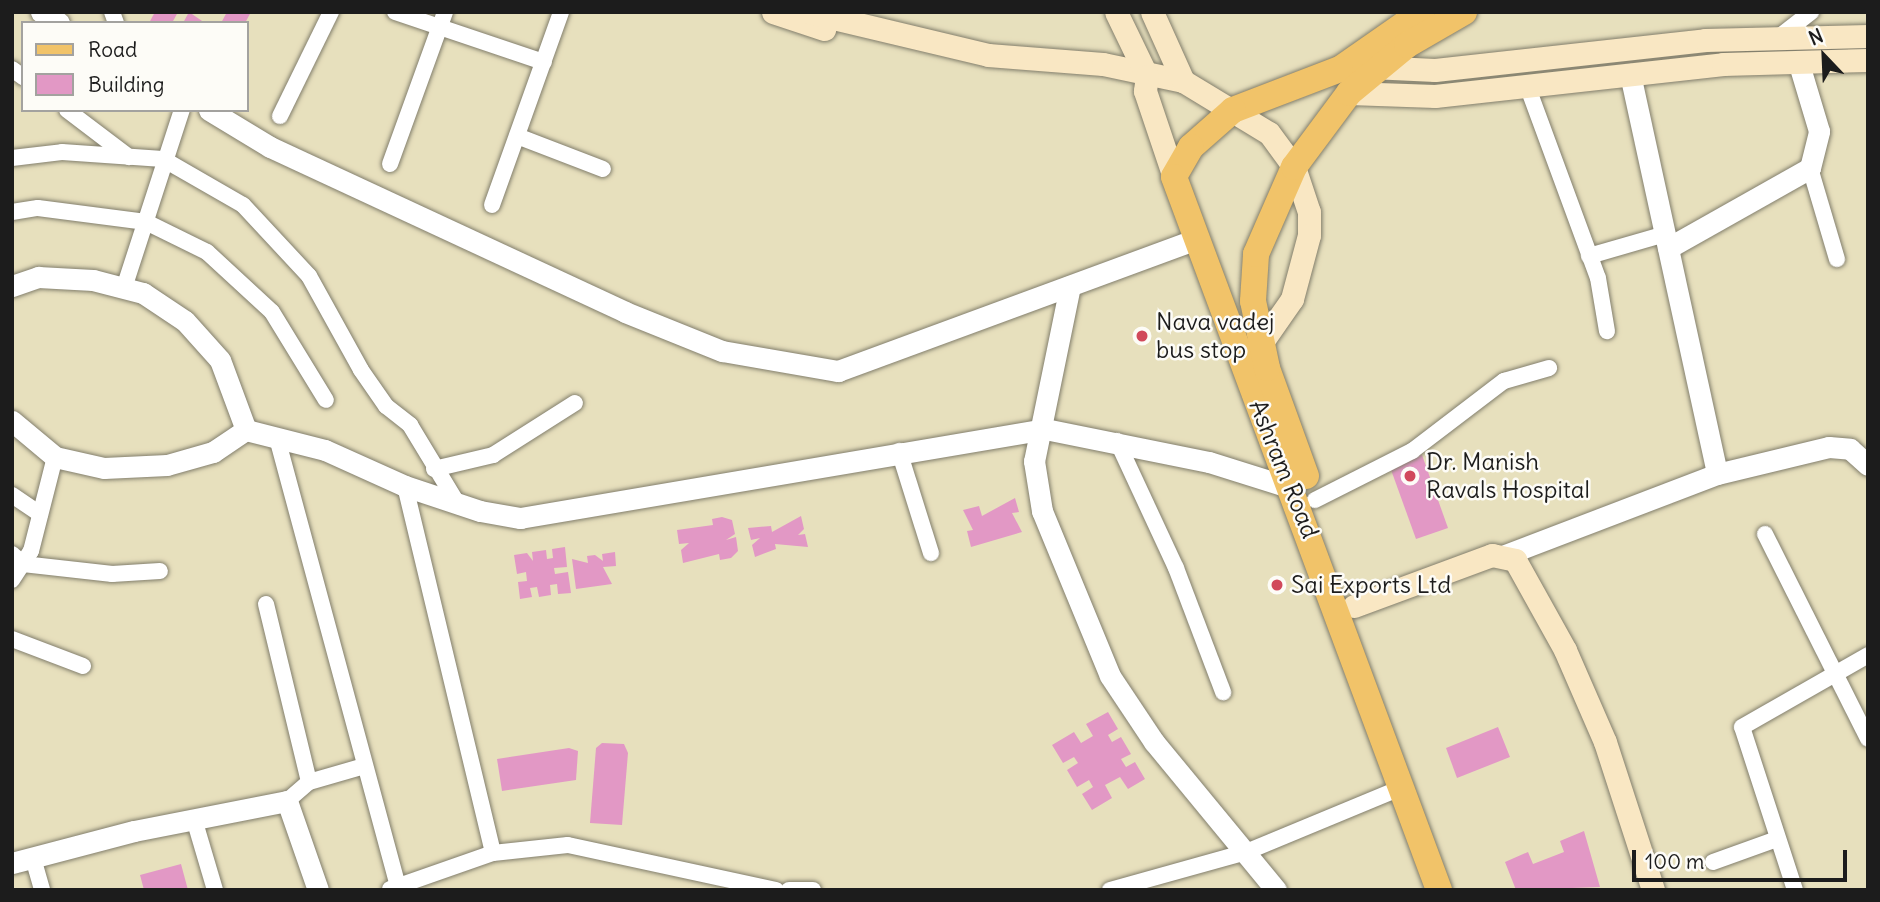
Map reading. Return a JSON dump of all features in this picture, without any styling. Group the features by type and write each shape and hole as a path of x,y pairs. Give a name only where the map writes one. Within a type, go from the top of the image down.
{"main road":[{"path":"773,12 986,66 1102,76 1146,83 1183,81 1269,133 1294,167 1309,212 1309,235 1293,299 1262,342"},
{"path":"808,12 988,55 1103,64 1146,83"},
{"path":"1116,12 1146,83 1174,177"},
{"path":"1152,12 1183,81"},
{"name":"Ashram Road","path":"1422,12 1345,81 1294,167 1256,254 1253,301 1305,494 1439,890"},
{"name":"Ashram Road","path":"1454,890 1354,606 1305,494 1260,413 1174,177 1191,147 1233,110 1345,81 1378,66 1464,12"},
{"path":"1378,66 1435,70 1788,37 1868,36"},
{"path":"1345,81 1435,96 1528,88 1630,74 1798,61 1868,60"},
{"path":"1354,606 1505,555 1524,570 1565,650 1625,793 1653,890"}],"street":[{"path":"280,116 331,12"},
{"path":"395,12 442,20 544,62"},
{"path":"492,205 561,12"},
{"path":"1788,37 1811,12"},
{"path":"390,164 442,20"},
{"path":"1798,61 1819,131 1810,168 1837,259"},
{"path":"1630,74 1717,474"},
{"path":"1528,88 1589,256 1607,331"},
{"path":"70,112 129,158"},
{"path":"124,288 163,159 181,112"},
{"path":"212,112 270,146 722,351 838,371 1197,239"},
{"path":"517,136 603,169"},
{"path":"12,158 62,152 163,159 243,205 276,235 309,276 368,379 410,425 434,469 456,501"},
{"path":"1589,256 1667,241 1810,168"},
{"path":"12,212 38,208 146,222 207,252 244,281 272,312 326,400"},
{"path":"12,286 38,277 124,288 185,321 220,360 246,430"},
{"path":"1070,286 1045,429 1034,461 1042,511 1080,615 1154,742 1276,890"},
{"path":"12,421 55,457 104,468 167,465 213,452 246,430 325,450 405,486 520,518 899,451 1045,429 1117,441 1305,494 1412,451 1504,381 1549,369"},
{"path":"434,469 493,455 575,403"},
{"path":"277,438 393,888 493,853 568,845 776,890"},
{"path":"1117,441 1176,568 1223,692"},
{"path":"1505,555 1717,474 1829,447 1866,457"},
{"path":"899,451 931,553"},
{"path":"12,580 17,559 40,513 55,457"},
{"path":"405,486 493,853"},
{"path":"12,495 40,513"},
{"path":"1765,534 1868,739"},
{"path":"17,559 112,574 160,571"},
{"path":"266,604 309,782"},
{"path":"12,639 83,666"},
{"path":"1795,890 1742,727 1868,655"},
{"path":"42,890 23,860 194,819 287,801 309,782 362,767"},
{"path":"1110,890 1246,852 1403,787"},
{"path":"287,801 318,890"},
{"path":"194,819 215,890"},
{"path":"1713,862 1777,839"},
{"path":"789,890 813,890"}],"building":[{"path":"155,12 178,12 173,21 150,21"},
{"path":"189,12 202,21 184,21"},
{"path":"227,12 251,12 246,21 222,21"},
{"path":"1422,455 1448,528 1416,539 1390,467"},
{"path":"1015,498 1019,512 1012,513 1022,532 971,547 967,531 973,530 963,510 979,506 982,516"},
{"path":"801,516 804,529 798,535 805,534 808,547 775,544 776,549 755,557 752,545 760,538 751,540 748,528 771,526 772,532"},
{"path":"722,517 732,520 735,534 726,540 736,537 738,551 731,558 720,560 719,554 683,563 681,550 689,543 679,544 677,530 713,525 712,519"},
{"path":"565,547 567,567 554,568 555,574 568,572 571,593 558,594 557,584 550,585 551,595 539,597 537,587 530,588 532,597 520,599 518,582 527,581 526,572 517,574 514,555 527,553 533,561 532,552 546,550 547,559 553,558 552,549"},
{"path":"615,552 616,566 603,567 612,584 576,589 572,559 588,563 587,556 595,555 603,561 602,554"},
{"path":"1108,712 1118,729 1108,735 1112,742 1121,737 1131,754 1121,759 1126,767 1135,762 1145,779 1128,789 1120,777 1105,785 1112,798 1092,810 1082,794 1093,787 1089,780 1077,787 1067,770 1078,763 1074,757 1063,763 1052,745 1074,732 1081,743 1093,736 1086,724"},
{"path":"1498,727 1510,757 1457,778 1446,748"},
{"path":"602,743 624,744 628,753 622,825 590,823 596,748"},
{"path":"569,748 578,751 576,780 502,791 497,759"},
{"path":"1584,831 1600,887 1516,890 1505,862 1528,852 1533,864 1564,852 1560,841"},
{"path":"181,864 188,890 144,890 140,875"}],"place":[{"name":"Nava vadej bus stop","path":"1142,336"},
{"name":"Dr. Manish Ravals Hospital","path":"1410,476"},
{"name":"Sai Exports Ltd","path":"1277,585"}]}
